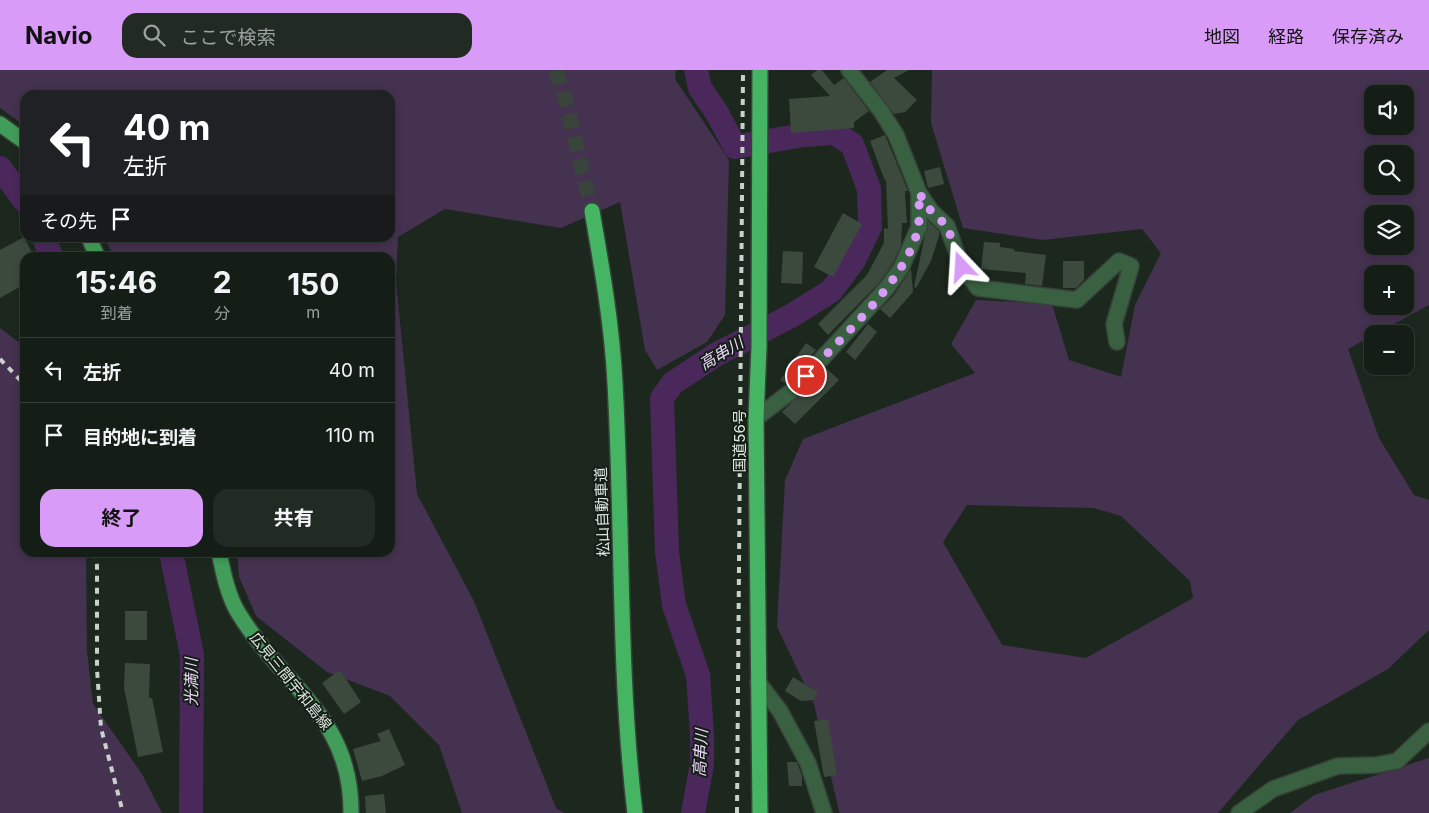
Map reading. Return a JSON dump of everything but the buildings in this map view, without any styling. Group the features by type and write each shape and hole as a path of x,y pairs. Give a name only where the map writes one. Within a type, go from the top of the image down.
{"highway":[{"name":"国道56号","path":"760,70 759,347 756,418 760,813"},
{"name":"松山自動車道","path":"592,211 606,292 615,382 628,728 635,813"}],"main road":[{"path":"0,124 20,138"},
{"name":"広見三間宇和島線","path":"220,557 237,612 265,651 326,722 336,740 350,780 351,813"}],"street":[{"path":"849,70 881,111 896,135 919,193 931,211 947,226 962,267 978,288 1077,300 1119,261 1132,266 1114,324 1117,342"},
{"path":"756,418 793,390 886,289 901,268 918,227 919,193"},
{"path":"758,682 780,711 808,763 824,813"},
{"path":"1238,813 1273,789 1338,766 1376,765 1397,761 1429,731"}],"shaded area":[{"path":"0,70 676,70 675,79 729,160 725,315 707,342 657,370 645,350 620,202 561,228 445,209 398,237 396,281 417,494 474,601 556,808 564,813 462,813 439,745 390,696 327,672 256,616 239,577 237,557 395,557 395,252 112,252 106,242 395,242 395,90 20,90 20,122 0,108"},
{"path":"932,70 1429,70 1429,305 1414,313 1414,265 1364,265 1364,315 1411,315 1392,325 1364,325 1364,340 1348,349 1379,438 1414,495 1429,500 1429,630 1388,669 1298,720 1218,813 840,813 839,811 814,704 777,627 785,480 803,439 975,373 951,344 976,300 1052,304 1069,360 1121,377 1135,305 1161,253 1142,229 1042,240 963,228 931,123","holes":["967,505 1094,508 1121,516 1190,581 1193,598 1086,658 1002,645 943,542"]},
{"path":"0,328 20,343 20,557 86,557 87,651 93,704 142,774 162,813 0,813"},
{"path":"1429,758 1429,813 1290,813 1314,795"}],"waterway":[{"name":"高串川","path":"693,813 702,764 698,675 674,605 667,552 662,398 673,383 717,354 791,316 831,291 854,260 870,227 869,189 852,144 834,133 803,135 735,147 717,113 700,88 696,70"},
{"name":"光満川","path":"0,168 20,194"},
{"name":"光満川","path":"46,242 50,252"},
{"name":"光満川","path":"172,557 192,655 191,813"}],"tunnel":[{"path":"556,70 565,98 592,211"}],"railway":[{"path":"737,813 743,70"},
{"path":"0,359 20,380"},
{"path":"96,557 97,669 101,728 123,813"}],"route":[{"path":"806,376 886,289 901,268 910,251 918,227 919,193 931,211 947,226 962,267"}]}
